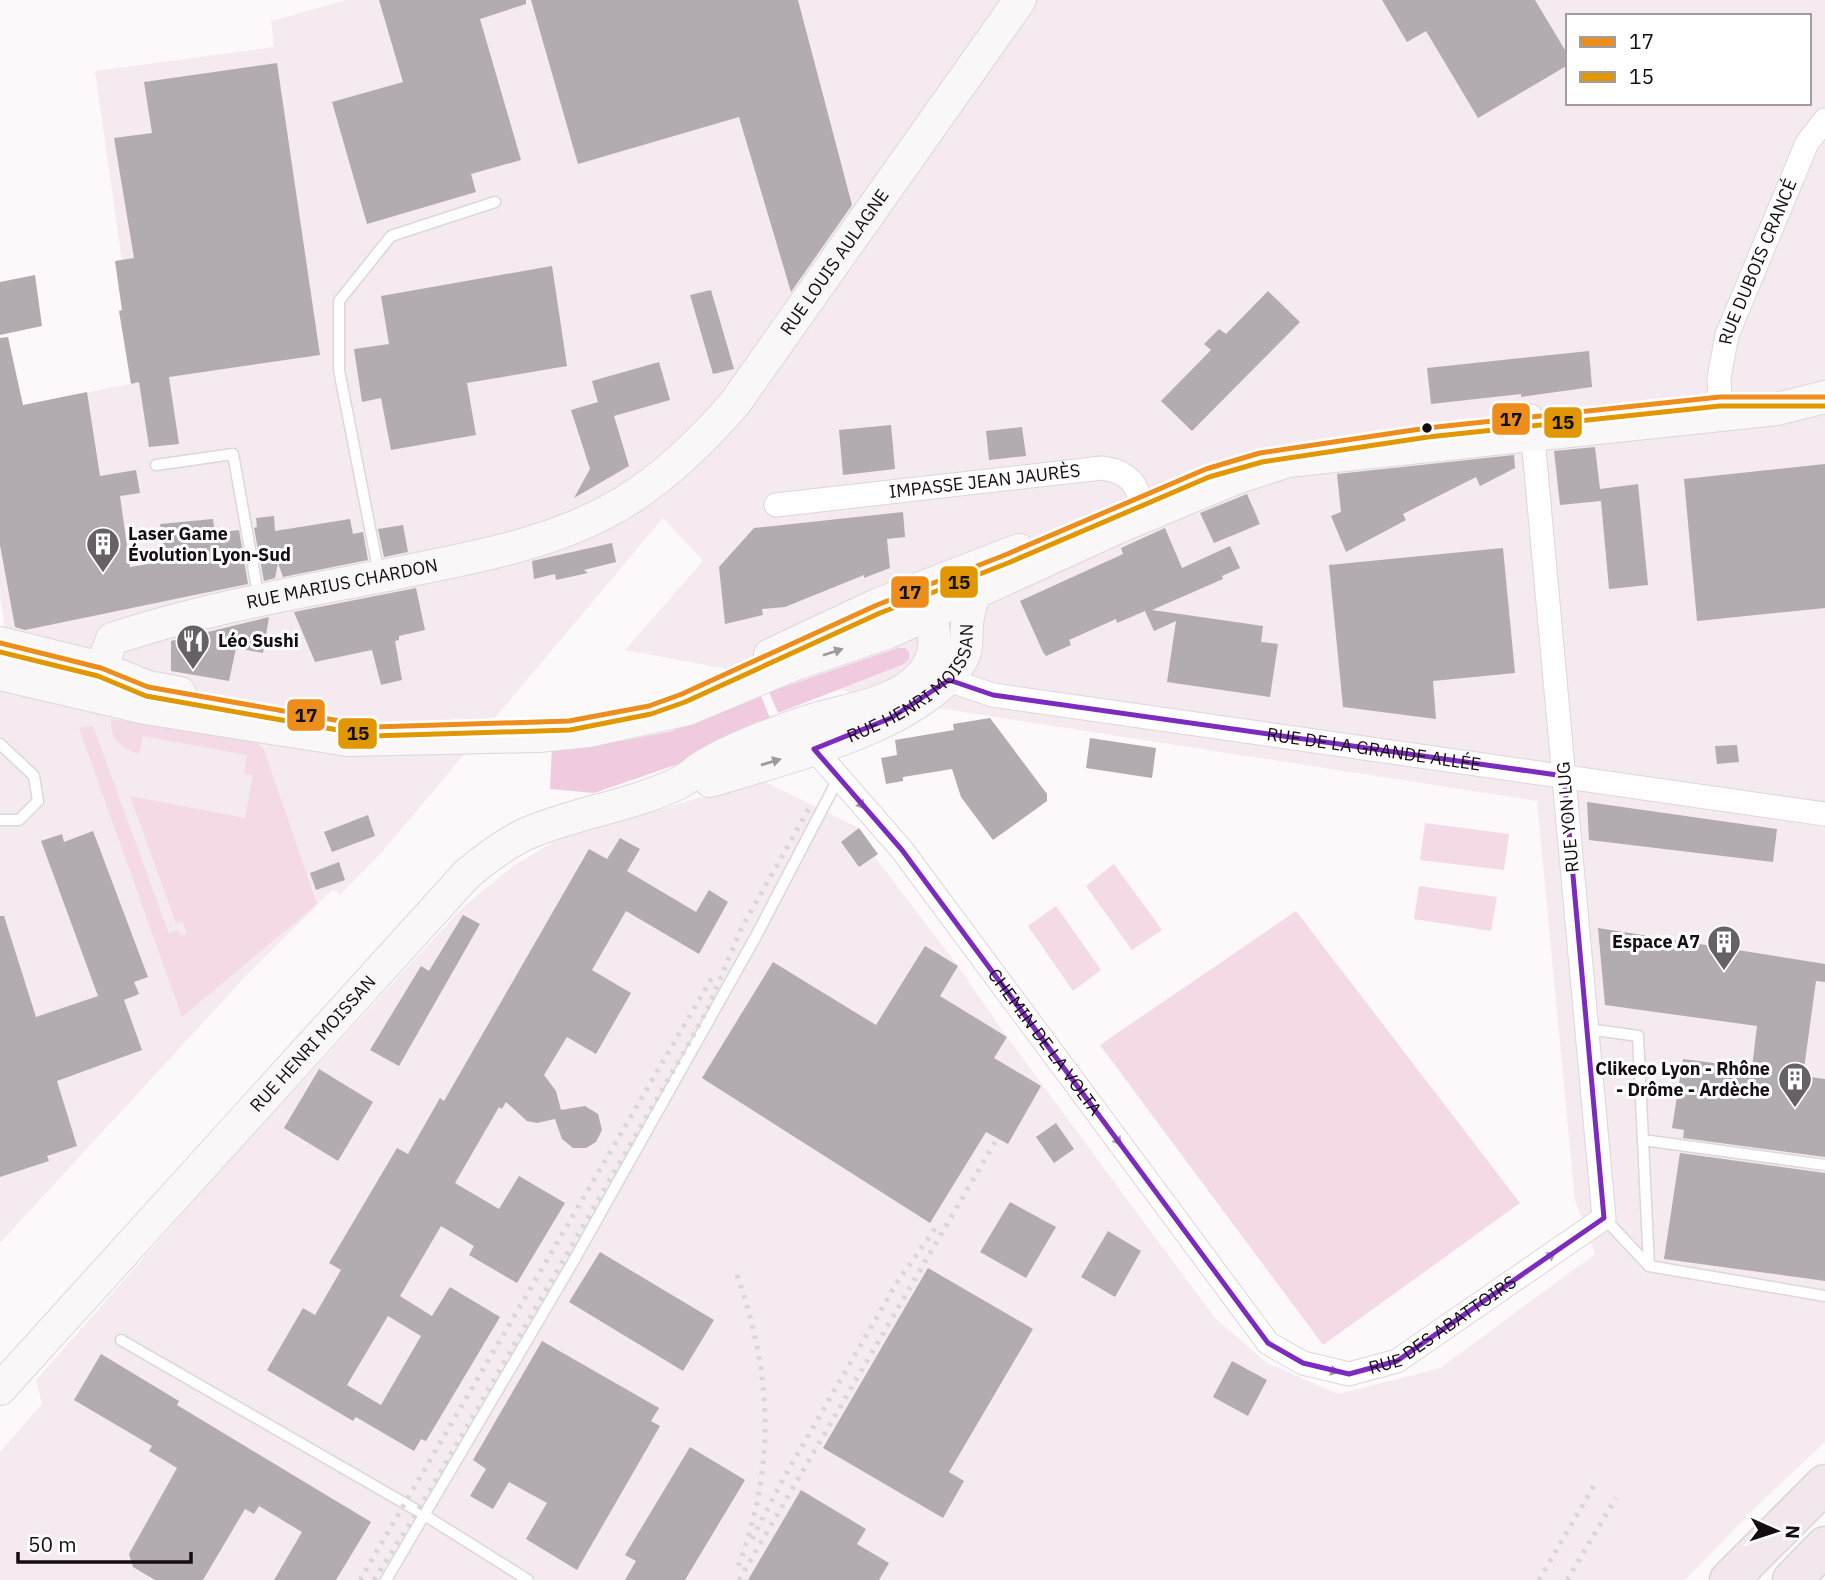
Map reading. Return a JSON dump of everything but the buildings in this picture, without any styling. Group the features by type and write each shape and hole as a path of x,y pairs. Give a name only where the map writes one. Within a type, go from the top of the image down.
{"highway":[{"path":"1729,1580 1825,1484"},
{"path":"1791,1580 1825,1546"}],"street":[{"name":"RUE LOUIS AULAGNE","path":"625,501 686,454 734,403 1020,0"},
{"name":"RUE DUBOIS CRANCÉ","path":"1720,405 1721,360 1735,312 1807,143 1825,120"},
{"path":"948,602 1084,522 1206,469 1260,453 1720,405 1777,409 1823,398"},
{"path":"0,674 96,682 348,740 458,733 588,731 649,719 723,686 889,632 948,602 1121,526 1236,478 1288,461 1532,425"},
{"name":"RUE YON LUG","path":"1532,425 1604,1218"},
{"name":"IMPASSE JEAN JAURÈS","path":"776,505 1102,468 1119,470 1130,478 1140,498"},
{"path":"1121,526 1141,507 1140,498"},
{"name":"RUE MARIUS CHARDON","path":"96,682 112,639 145,628 536,542 625,501"},
{"name":"RUE HENRI MOISSAN","path":"0,1389 467,874 494,852 529,833 681,782 710,781 814,749 854,736 891,718 936,676 934,628 948,602"},
{"path":"0,643 96,682"},
{"name":"RUE DE LA GRANDE ALLÉE","path":"936,676 993,695 1825,814"},
{"name":"RUE HENRI MOISSAN","path":"681,782 705,765 768,736 893,695 936,676"},
{"name":"RUE HENRI MOISSAN","path":"814,749 811,742 813,734 861,713 874,701"},
{"name":"CHEMIN DE LA VOLTA","path":"814,749 902,850 1268,1343"},
{"name":"RUE DES ABATTOIRS","path":"1268,1343 1303,1363 1349,1374 1397,1361 1604,1218"}],"lane":[{"path":"379,577 339,370 339,301 391,236 495,202"},
{"path":"156,465 233,454 259,602"},
{"path":"0,744 34,776 38,801 19,820 0,820"},
{"path":"386,1580 573,1262 755,938 838,779"},
{"path":"1588,1029 1638,1036 1649,1266"},
{"path":"1643,1140 1825,1165"},
{"path":"1604,1218 1649,1266 1825,1296"},
{"path":"121,1340 423,1513 528,1580"}],"highlighted area":[{"path":"949,680 993,695 1564,776 1604,1218 1397,1361 1349,1374 1303,1363 1268,1343 902,850 814,749 891,718"}],"shaded area":[{"path":"347,0 1825,0 1825,1442 1759,1504 1685,1580 0,1580 0,1452 42,1404 36,1380 221,1170 462,908 513,866 560,838 761,780 859,828 877,860 958,966 1007,1037 1215,1318 1267,1363 1338,1394 1440,1368 1595,1254 1575,1201 1537,801 931,707 625,650 703,561 663,518 382,852 340,895 333,889 246,976 0,1243 0,677 11,677 0,594 0,410 139,382 95,71 274,47 271,21"},
{"path":"898,648 905,648 909,652 909,659 904,664 778,713 769,692"},
{"path":"761,696 770,718 684,762 594,793 550,789 552,746 621,741 671,731"},
{"path":"111,719 150,725 160,723 254,740 264,750 317,904 182,1017 79,728 93,726 169,934 178,930 181,936 187,933 182,921 176,923 130,796 245,818 253,775 244,773 247,755 143,736 139,754 133,752 122,746 114,737"},
{"path":"1425,823 1509,834 1504,870 1420,860"},
{"path":"1114,864 1162,930 1132,950 1086,886"},
{"path":"1419,886 1497,897 1491,931 1414,919"},
{"path":"1056,906 1101,970 1073,991 1028,926"},
{"path":"1296,911 1520,1203 1323,1345 1100,1045"}],"railway":[{"path":"374,1580 418,1511 688,1045 708,1008 741,929 811,805"},
{"path":"360,1580 713,976"},
{"path":"739,1580 995,1142"},
{"path":"752,1539 782,1481 896,1284 937,1226"},
{"path":"737,1275 758,1350 765,1422 759,1495 737,1570"},
{"path":"1539,1580 1595,1484"},
{"path":"1567,1580 1616,1498"}],"transit line":[{"name":"17","path":"0,643 101,668 148,687 374,727 569,721 649,706 682,694 877,605 1005,555 1206,469 1260,453 1427,428 1720,397 1825,397"},
{"name":"15","path":"0,652 98,676 146,696 372,736 570,730 651,714 685,702 880,613 1008,563 1209,477 1262,462 1428,437 1720,406 1825,406"}],"place":[{"name":"Laser Game Évolution Lyon-Sud","path":"103,574"},
{"name":"Léo Sushi","path":"193,671"},
{"name":"Espace A7","path":"1724,972"},
{"name":"Clikeco Lyon - Rhône - Drôme - Ardèche","path":"1795,1109"}]}
